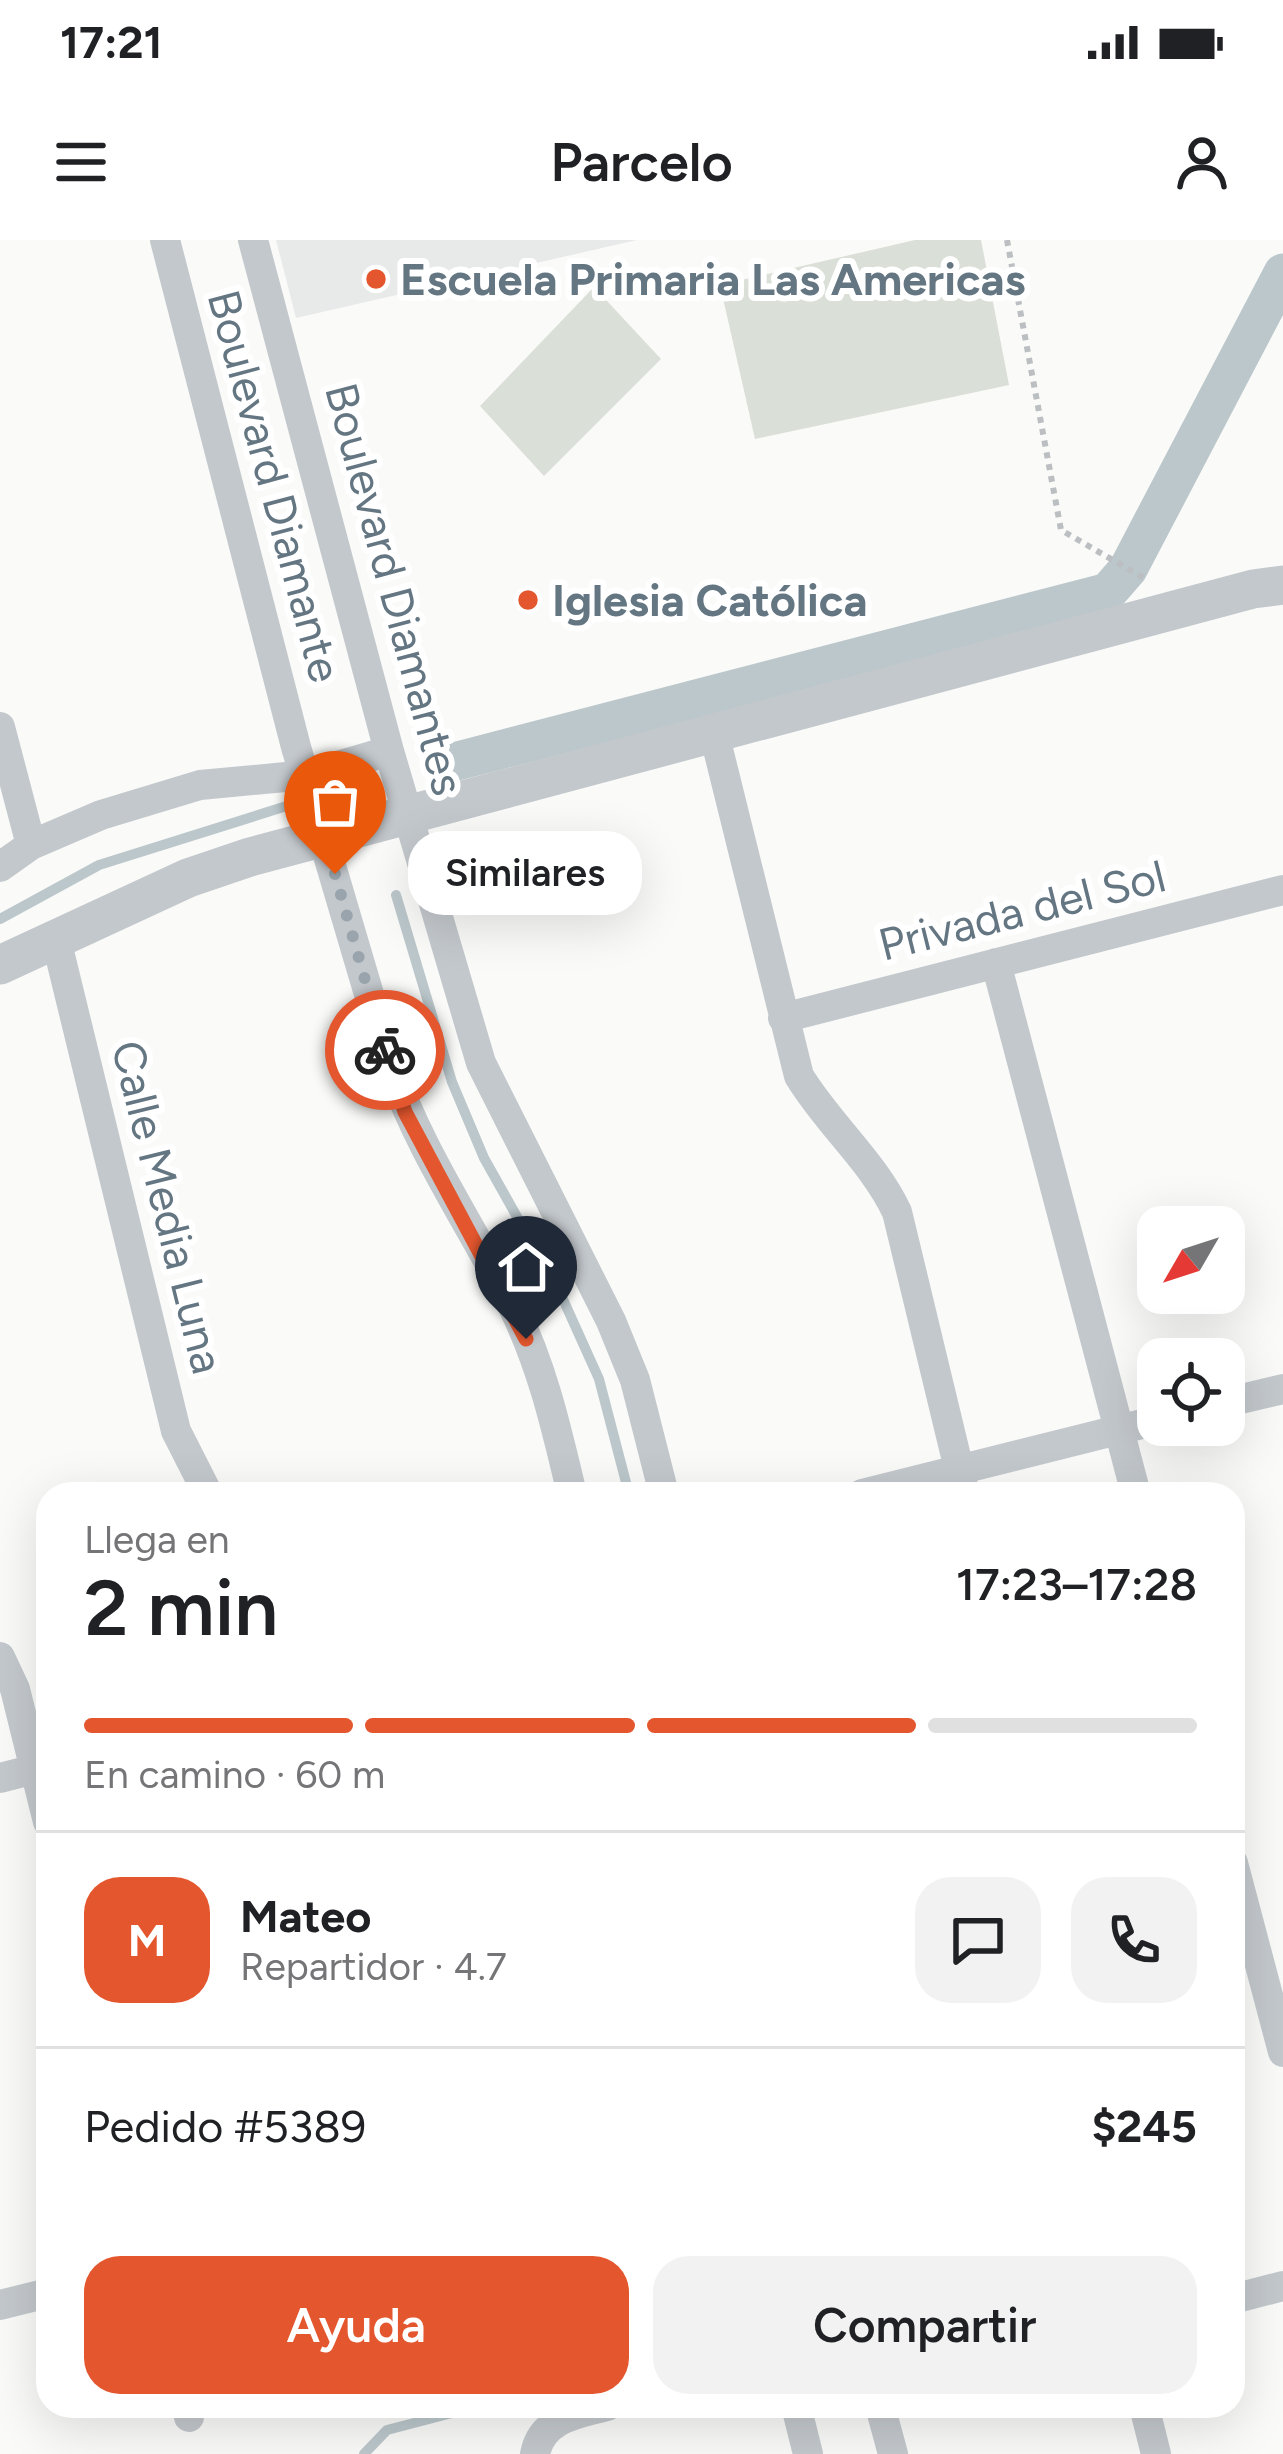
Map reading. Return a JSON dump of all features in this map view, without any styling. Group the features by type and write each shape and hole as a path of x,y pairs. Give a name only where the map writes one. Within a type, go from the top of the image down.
{"street":[{"name":"Boulevard Diamante","path":"165,240 307,776 405,1112 515,1312 538,1366 569,1482"},
{"name":"Boulevard Diamantes","path":"253,240 389,751 481,1063 611,1321 635,1380 661,1482"},
{"path":"0,964 188,878 1273,582"},
{"path":"0,727 31,845"},
{"path":"714,733 799,1076 818,1108 886,1187 897,1212 962,1482 1137,1425"},
{"path":"0,867 31,845 101,815 200,785 307,776 389,751"},
{"name":"Privada del Sol","path":"783,1018 1283,890"},
{"name":"Calle Media Luna","path":"55,935 176,1431 202,1482"},
{"path":"996,964 1133,1482"},
{"path":"1245,1398 1283,1388"},
{"path":"0,1657 15,1689 36,1773"},
{"path":"0,1778 35,1769"},
{"path":"1245,1908 1283,2052"},
{"path":"1245,2296 1283,2286"},
{"path":"0,2305 36,2296"},
{"path":"535,2454 540,2437 552,2425 572,2418"},
{"path":"799,2418 808,2454"},
{"path":"883,2418 893,2454"},
{"path":"1147,2418 1156,2454"}],"path":[{"path":"1007,240 1061,530 1147,580"}],"shaded area":[{"name":"Escuela Primaria Las Americas","path":"276,240 637,240 296,318"},
{"path":"915,240 981,240 1009,385 755,439 720,285"},
{"path":"594,287 661,359 544,476 480,406"}],"waterway":[{"path":"446,764 1108,592 1128,569 1283,273"},
{"path":"0,919 99,865 293,804"},
{"path":"396,895 452,1082 484,1158 562,1297 599,1379 626,1482"},
{"path":"364,2454 387,2430 433,2418"}],"way so far":[{"path":"335,874 385,1050"}],"place":[{"name":"Escuela Primaria Las Americas","path":"376,279"},
{"name":"Iglesia Católica","path":"528,600"},
{"name":"Similares","path":"335,874"}],"route":[{"path":"385,1050 405,1112 526,1339"}]}
